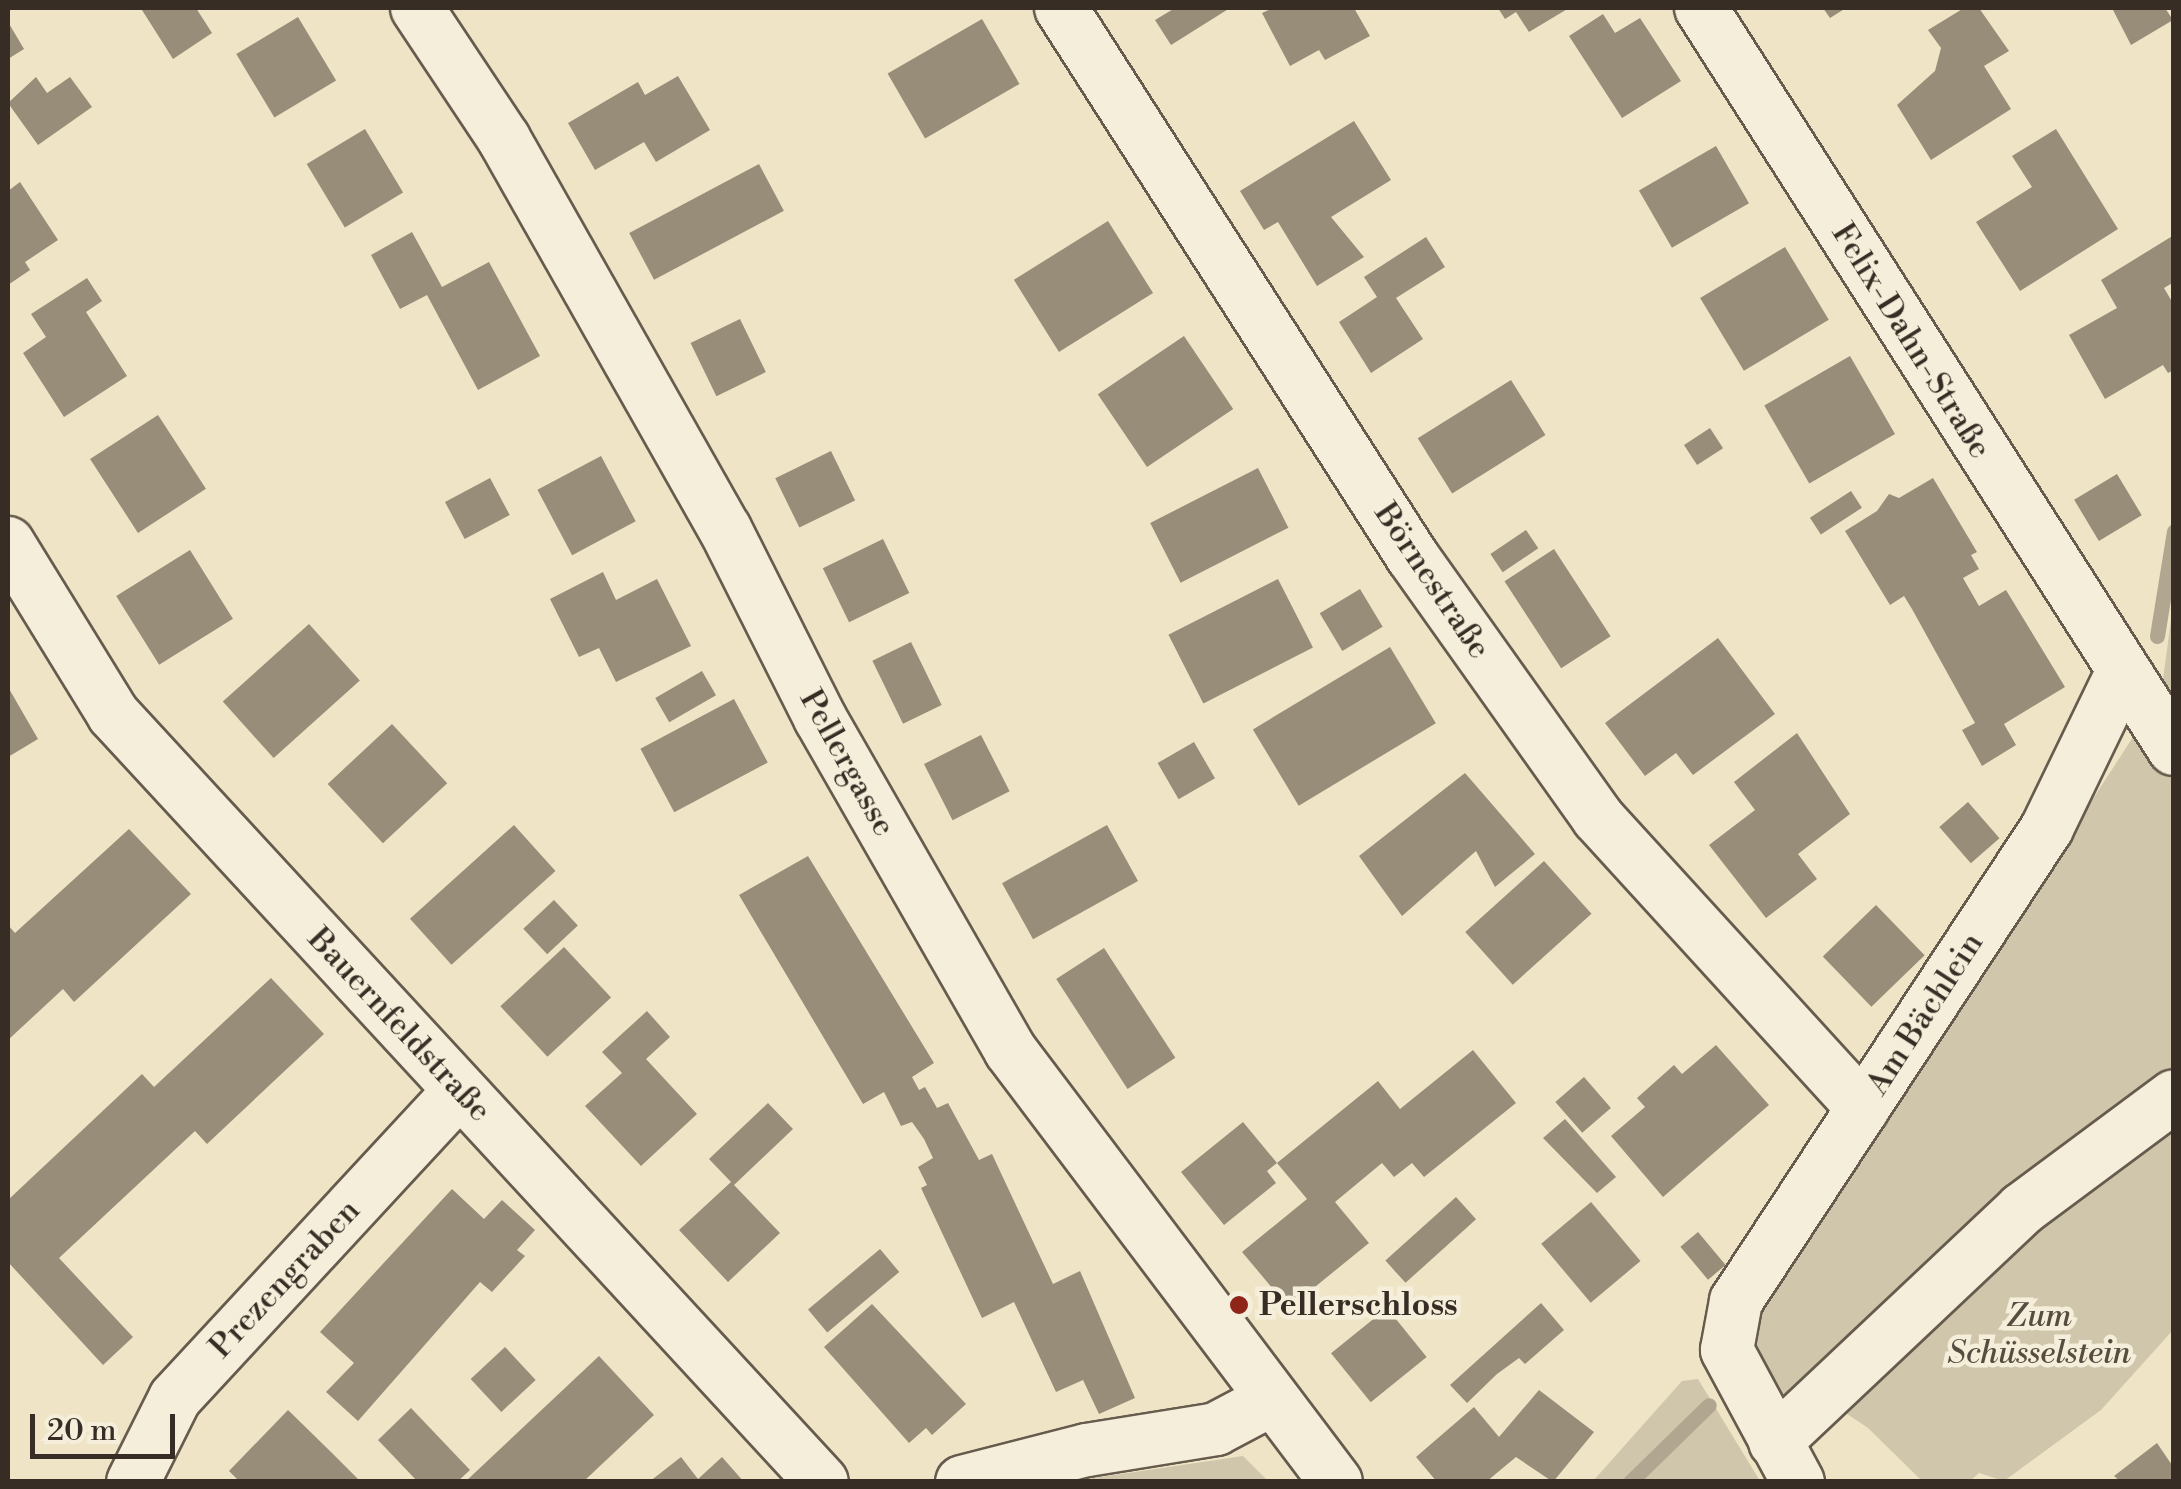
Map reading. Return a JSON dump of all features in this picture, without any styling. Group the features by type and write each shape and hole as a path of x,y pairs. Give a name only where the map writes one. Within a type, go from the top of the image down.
{"street":[{"name":"Pellergasse","path":"417,8 504,138 725,529 820,718 1010,1050 1336,1482"},
{"name":"Börnestraße","path":"1061,8 1412,556 1598,818 1863,1108"},
{"name":"Felix-Dahn-Straße","path":"1701,8 2121,675 2174,749"},
{"name":"Bauernfeldstraße","path":"8,544 114,714 822,1482"},
{"name":"Am Bächlein","path":"1786,1462 1728,1350 1736,1300 2047,828 2121,675"},
{"name":"Prezengraben","path":"133,1482 174,1398 459,1091"},
{"path":"1786,1462 2022,1209 2174,1096"},
{"path":"962,1482 1087,1450 1216,1429 1271,1400"}],"green space":[{"name":"Zum Schüsselstein","path":"2173,605 2173,1330 2101,1410 2004,1481 1979,1473 1970,1481 1922,1481 1868,1428 1804,1385 1771,1405 1752,1353 1764,1305 2161,694"},
{"path":"1698,1379 1760,1481 1593,1481 1682,1381"},
{"path":"1243,1456 1268,1481 1079,1481 1094,1478"}],"building":[{"path":"196,8 212,33 173,59 142,10"},
{"path":"1175,8 1230,8 1171,45 1155,20"},
{"path":"1273,8 1354,8 1370,36 1325,60 1319,50 1290,66 1262,13"},
{"path":"1498,8 1569,8 1529,32 1516,12 1505,19"},
{"path":"1823,8 1846,8 1830,18"},
{"path":"1964,8 1979,8 2009,51 1984,66 2011,109 1931,160 1897,105 1935,71 1941,48 1928,30"},
{"path":"2112,8 2165,8 2173,20 2131,45"},
{"path":"1603,14 1615,33 1640,18 1681,81 1622,118 1569,36"},
{"path":"298,17 336,80 274,118 236,54"},
{"path":"982,19 1020,84 925,138 888,74"},
{"path":"8,22 24,49 8,59"},
{"path":"678,76 710,130 656,162 644,142 595,170 568,123 638,82 645,95"},
{"path":"36,77 47,93 70,77 92,107 38,145 8,103"},
{"path":"1354,121 1391,180 1331,217 1364,257 1317,286 1278,222 1264,230 1240,191"},
{"path":"365,129 403,192 345,227 307,164"},
{"path":"2056,129 2118,229 2020,291 1976,222 2032,187 2012,156"},
{"path":"1716,146 1749,203 1672,248 1639,190"},
{"path":"759,164 784,211 654,280 629,233"},
{"path":"20,182 58,240 25,262 30,270 8,285 8,191"},
{"path":"1108,221 1153,293 1059,352 1014,280"},
{"path":"412,232 442,287 489,262 540,356 478,390 427,295 400,309 371,255"},
{"path":"2174,235 2174,282 2164,288 2174,305 2174,370 2168,373 2163,365 2105,399 2069,335 2117,308 2101,280"},
{"path":"1426,237 1445,267 1396,298 1423,339 1371,373 1339,322 1377,297 1364,277"},
{"path":"1785,247 1829,320 1744,371 1700,298"},
{"path":"87,278 102,301 86,312 127,376 64,417 23,353 46,337 31,314"},
{"path":"740,319 766,372 716,396 691,343"},
{"path":"1184,336 1233,409 1147,467 1098,394"},
{"path":"1850,356 1895,434 1809,483 1764,406"},
{"path":"1511,380 1545,435 1452,493 1418,438"},
{"path":"158,415 206,489 138,533 90,459"},
{"path":"1710,428 1723,448 1697,465 1684,445"},
{"path":"831,451 855,500 799,528 775,478"},
{"path":"601,456 636,521 572,555 537,490"},
{"path":"1258,468 1288,528 1181,583 1150,523"},
{"path":"2117,474 2142,515 2099,541 2074,500"},
{"path":"490,478 510,515 465,539 445,502"},
{"path":"1933,478 1977,552 1971,555 1979,569 1963,578 1979,606 2006,590 2065,687 2004,724 2016,745 1982,766 1962,730 1975,723 1912,609 1904,596 1890,605 1845,531 1877,511 1889,494 1899,498"},
{"path":"1851,491 1862,508 1821,534 1810,518"},
{"path":"1526,530 1538,548 1503,572 1490,554"},
{"path":"883,539 909,593 849,622 823,568"},
{"path":"1554,549 1611,636 1561,668 1505,581"},
{"path":"190,550 233,619 159,665 116,596"},
{"path":"603,572 616,600 657,579 691,646 616,682 599,648 579,657 550,599"},
{"path":"1278,579 1313,648 1203,703 1168,635"},
{"path":"1360,589 1383,627 1342,651 1320,613"},
{"path":"309,624 360,680 274,758 223,702"},
{"path":"1718,638 1775,714 1693,775 1676,753 1645,776 1605,723"},
{"path":"911,642 942,705 903,724 872,661"},
{"path":"1390,647 1436,723 1299,806 1253,729"},
{"path":"702,671 716,695 669,722 655,698"},
{"path":"8,687 38,739 8,757"},
{"path":"734,699 768,763 674,812 640,749"},
{"path":"392,724 447,783 383,843 328,784"},
{"path":"1797,733 1850,814 1798,854 1817,879 1766,918 1709,845 1755,810 1734,782"},
{"path":"981,735 1010,791 953,820 924,764"},
{"path":"1194,742 1215,778 1179,799 1158,763"},
{"path":"1465,773 1535,854 1495,887 1476,851 1402,916 1359,856"},
{"path":"1968,802 1999,838 1971,863 1939,827"},
{"path":"514,825 555,871 451,965 410,919"},
{"path":"1107,825 1138,881 1033,939 1002,883"},
{"path":"129,829 191,894 74,1002 63,989 8,1040 8,925 15,933"},
{"path":"808,856 934,1063 912,1077 919,1090 925,1087 937,1108 948,1103 979,1160 992,1154 1053,1284 1080,1271 1135,1398 1099,1414 1083,1380 1056,1392 1014,1302 982,1318 921,1188 927,1185 918,1167 933,1158 924,1139 912,1122 901,1126 884,1092 863,1104 739,895"},
{"path":"1544,861 1592,914 1513,985 1465,932"},
{"path":"554,900 578,926 547,954 523,929"},
{"path":"1876,905 1925,955 1871,1007 1823,956"},
{"path":"564,947 611,997 547,1057 500,1006"},
{"path":"1104,948 1175,1058 1128,1089 1056,979"},
{"path":"271,978 324,1034 207,1144 195,1131 59,1258 133,1337 103,1365 8,1262 8,1200 142,1074 154,1087"},
{"path":"647,1011 670,1037 646,1059 697,1114 641,1166 585,1106 622,1073 602,1052"},
{"path":"1716,1045 1769,1105 1663,1197 1611,1136 1645,1107 1637,1098 1674,1065 1682,1074"},
{"path":"1473,1050 1516,1103 1424,1177 1412,1163 1394,1177 1382,1163 1335,1202 1369,1243 1289,1308 1242,1252 1307,1199 1277,1163 1378,1081 1400,1109"},
{"path":"1584,1077 1611,1108 1582,1133 1555,1102"},
{"path":"768,1103 793,1129 734,1185 780,1233 728,1282 679,1230 731,1182 709,1159"},
{"path":"1565,1119 1616,1177 1597,1193 1543,1138"},
{"path":"1243,1122 1277,1163 1267,1171 1276,1183 1224,1225 1181,1172"},
{"path":"452,1189 484,1219 502,1200 535,1230 517,1250 525,1256 492,1292 480,1282 358,1421 326,1392 354,1363 320,1332"},
{"path":"1456,1197 1476,1219 1405,1283 1385,1261"},
{"path":"1591,1202 1640,1261 1591,1303 1541,1244"},
{"path":"1698,1232 1726,1265 1708,1280 1680,1247"},
{"path":"880,1249 899,1272 827,1332 808,1309"},
{"path":"1541,1303 1564,1330 1525,1364 1519,1358 1497,1374 1467,1403 1450,1385"},
{"path":"872,1304 966,1404 932,1435 926,1428 909,1443 824,1347"},
{"path":"1387,1308 1427,1357 1371,1402 1331,1353"},
{"path":"505,1347 536,1380 501,1412 471,1379"},
{"path":"599,1356 654,1415 583,1482 465,1482"},
{"path":"1539,1390 1594,1432 1553,1482 1516,1457 1486,1482 1437,1482 1416,1457 1474,1407 1499,1437"},
{"path":"411,1408 470,1470 457,1482 418,1482 378,1440"},
{"path":"288,1410 361,1482 240,1482 229,1471"},
{"path":"2157,1443 2174,1468 2174,1482 2121,1482 2114,1476"},
{"path":"681,1457 698,1479 722,1457 744,1482 649,1482"}],"waterway":[{"path":"2157,636 2174,531"},
{"path":"1630,1482 1709,1405"}],"place":[{"name":"Pellerschloss","path":"1239,1305"}]}
